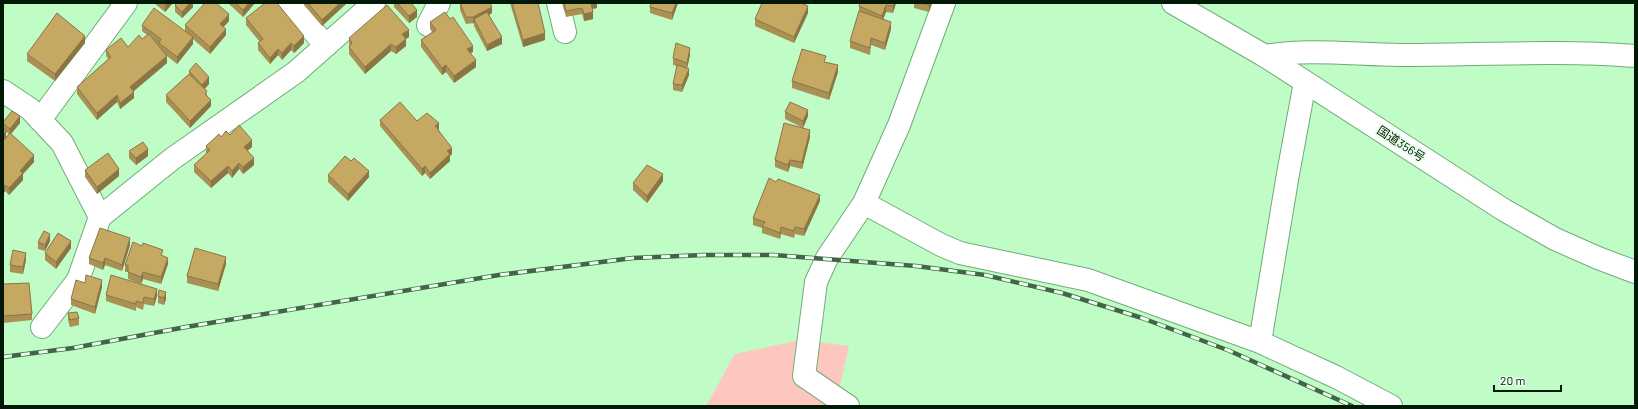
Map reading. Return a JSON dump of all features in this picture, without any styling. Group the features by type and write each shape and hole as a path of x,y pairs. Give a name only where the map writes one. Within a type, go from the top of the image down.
{"main road":[{"path":"40,120 126,3"},
{"path":"289,3 326,46"},
{"path":"42,327 78,280 100,217 172,159 296,72 374,3"},
{"path":"428,25 439,3"},
{"path":"558,3 565,32"},
{"path":"848,406 804,376 816,282 827,258 864,203 898,125 944,3"},
{"name":"国道356号","path":"1173,3 1265,56 1504,210 1555,239 1635,272"},
{"path":"1265,56 1287,52 1400,55 1594,53 1635,56"},
{"path":"1260,342 1305,82"},
{"path":"3,91 30,109 62,143 100,217"},
{"path":"864,203 941,245 960,253 1088,280 1260,342 1336,377 1391,406"}],"shaded area":[{"path":"800,340 849,346 839,390 839,406 706,406 735,354"}],"building":[{"path":"177,3 190,3 182,12 175,5"},
{"path":"205,3 216,3 229,14 220,24 226,29 210,47 185,25"},
{"path":"235,3 249,3 243,10"},
{"path":"265,3 277,3 304,36 294,46 291,43 282,53 278,49 270,58 258,43 263,39 246,18"},
{"path":"308,3 340,3 322,20"},
{"path":"397,3 411,3 417,10 409,16"},
{"path":"460,3 490,3 492,7 473,17 466,17"},
{"path":"512,3 538,3 545,33 523,40"},
{"path":"564,3 591,3 593,12 584,14 582,8 566,11"},
{"path":"651,3 676,3 672,13 650,7"},
{"path":"762,3 801,3 808,6 794,37 755,19"},
{"path":"860,3 894,3 893,6 886,5 882,16 859,6"},
{"path":"387,5 409,30 402,34 406,39 396,47 391,44 365,67 349,47 352,43 349,38"},
{"path":"154,8 193,37 177,57 159,43 161,39 142,25"},
{"path":"859,11 891,22 885,43 871,38 870,48 850,41"},
{"path":"445,12 450,19 453,17 473,46 467,49 476,60 454,76 446,65 442,68 421,40 436,30 430,22"},
{"path":"487,12 502,37 487,45 474,19"},
{"path":"57,13 85,36 55,74 27,54"},
{"path":"149,34 167,56 130,87 134,92 120,103 117,95 97,113 77,87 111,57 106,50 121,38 128,47 139,35 142,39"},
{"path":"676,43 690,48 687,63 673,58"},
{"path":"802,49 826,56 824,62 838,65 829,93 792,81"},
{"path":"196,63 209,77 202,85 189,71"},
{"path":"677,65 689,69 682,85 673,84"},
{"path":"189,74 207,91 205,94 211,100 190,121 166,95"},
{"path":"400,102 417,121 427,113 439,123 435,126 452,148 447,151 450,154 430,173 425,166 422,169 380,120"},
{"path":"790,102 808,110 803,121 785,112"},
{"path":"12,111 20,116 10,129 3,122"},
{"path":"784,123 810,130 802,162 790,160 788,165 775,160"},
{"path":"239,125 252,140 244,147 254,158 243,167 239,163 232,171 228,166 211,181 194,165 210,150 206,146 219,134 221,137 226,131 230,135"},
{"path":"3,127 6,131 3,135"},
{"path":"10,133 34,155 20,171 23,173 9,188 5,185 3,187 3,141"},
{"path":"143,142 148,149 136,158 129,151"},
{"path":"108,153 119,169 97,187 85,170"},
{"path":"345,156 351,161 354,158 369,171 348,194 328,175"},
{"path":"647,165 663,174 647,196 633,183"},
{"path":"769,178 776,182 778,179 820,195 804,229 795,227 794,231 781,227 780,233 762,226 765,222 753,218"},
{"path":"100,228 130,238 122,265 105,258 103,263 89,258"},
{"path":"44,231 50,234 45,245 38,242"},
{"path":"58,233 71,241 56,262 45,253"},
{"path":"133,242 142,246 143,243 163,250 161,255 168,258 161,277 143,272 141,277 128,272 128,265 125,265"},
{"path":"195,248 226,257 218,284 187,276"},
{"path":"13,250 26,253 23,267 10,265"},
{"path":"86,275 102,280 95,307 71,299 76,280 85,283"},
{"path":"111,275 157,289 154,299 144,297 143,303 136,301 136,304 106,295"},
{"path":"29,283 32,314 3,316 3,284"},
{"path":"159,290 166,292 164,298 158,296"},
{"path":"77,312 79,318 70,320 68,313"}],"railway":[{"path":"3,357 73,348 186,327 499,275 633,258 704,255 774,255 916,266 985,275 1062,293 1142,318 1230,351 1352,406"}]}
